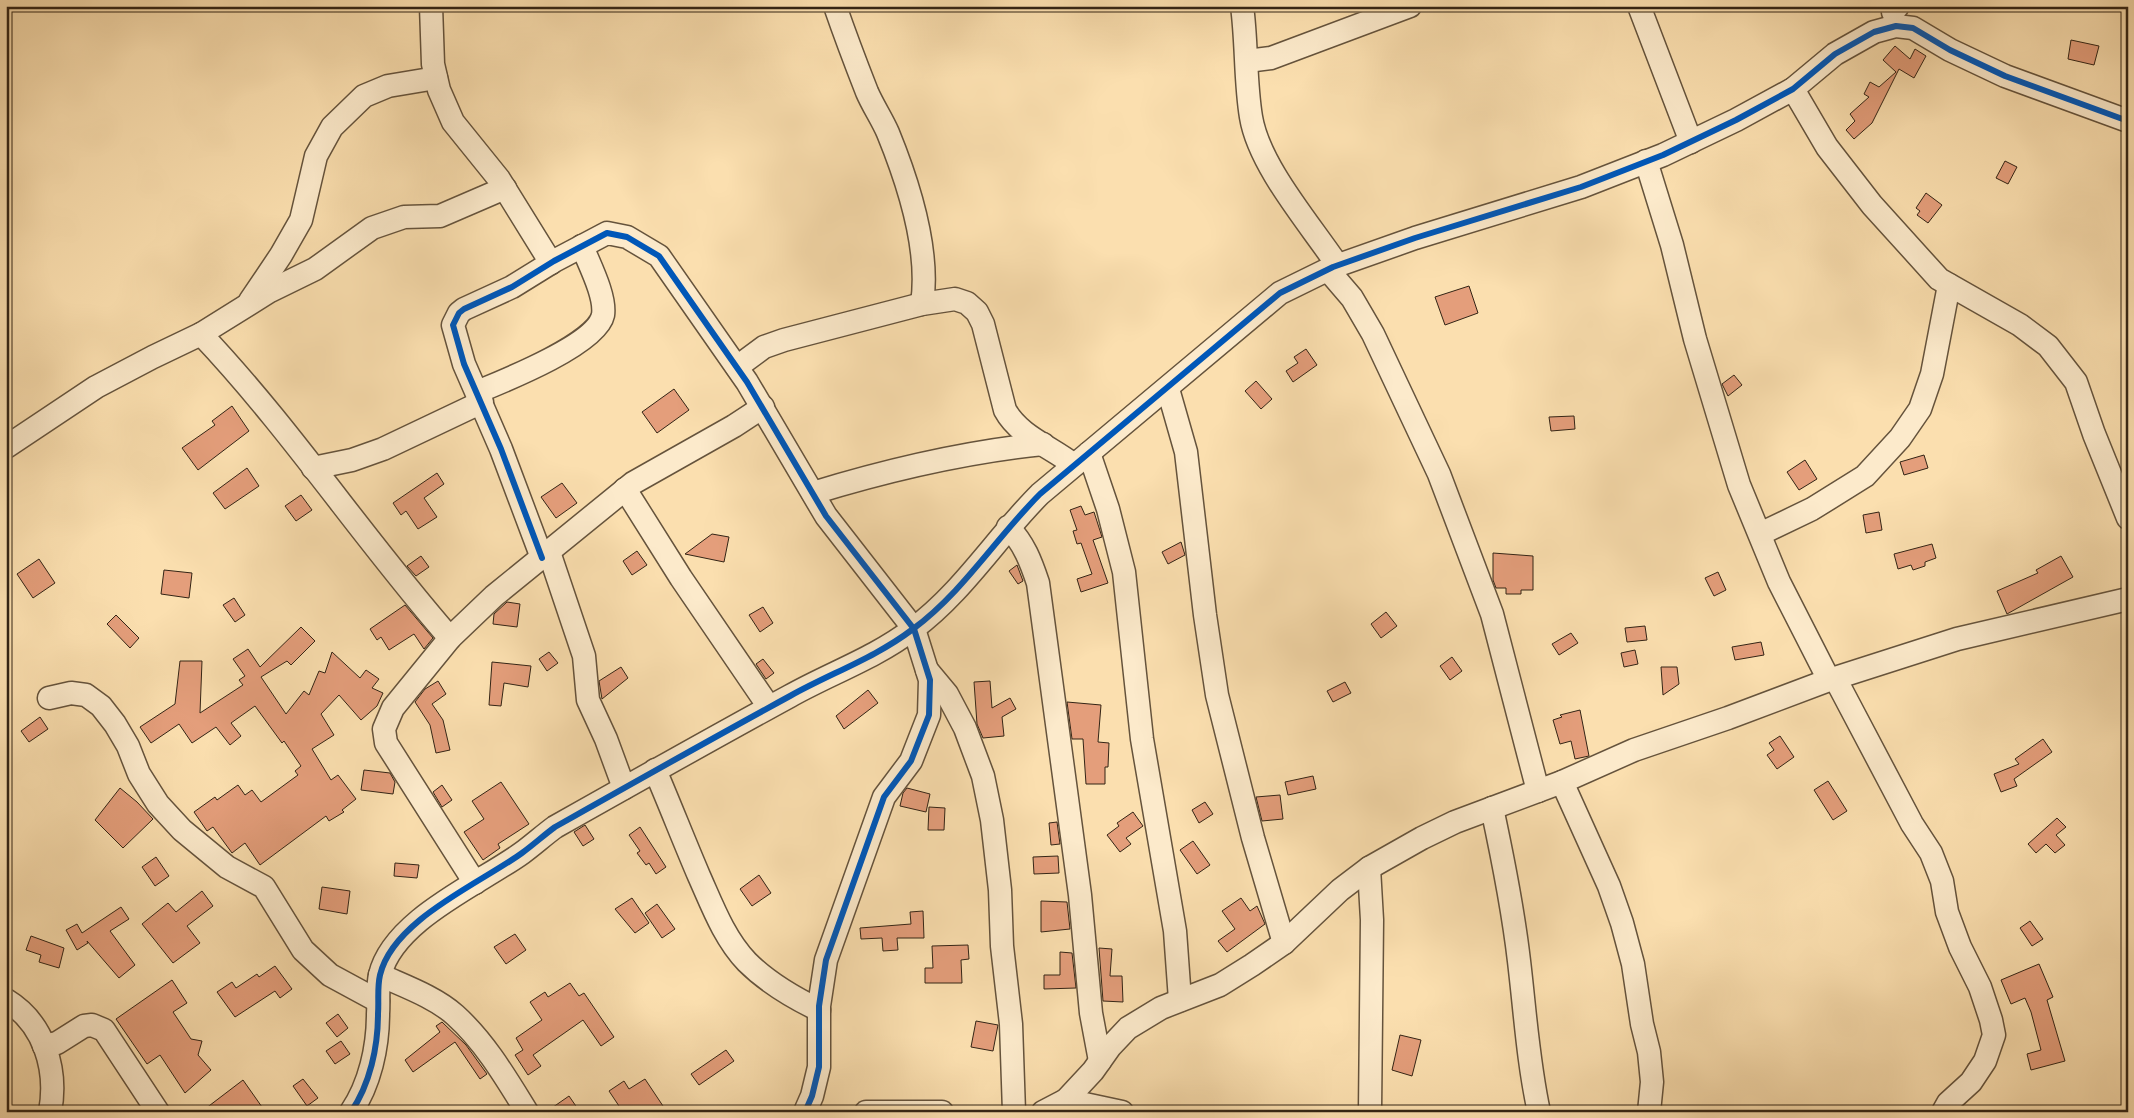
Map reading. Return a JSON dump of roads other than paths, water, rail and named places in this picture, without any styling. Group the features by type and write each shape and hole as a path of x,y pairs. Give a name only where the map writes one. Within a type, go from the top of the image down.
{"street":[{"path":"431,6 433,64 436,78 454,122 505,188 551,263"},
{"path":"835,6 868,94 887,132 905,183 917,229 925,285 922,304"},
{"path":"1242,6 1251,118 1260,148 1277,179 1373,334 1439,474 1492,614 1538,791"},
{"path":"1247,60 1271,58 1410,6"},
{"path":"1639,6 1691,142"},
{"path":"351,1112 358,1101 372,1062 378,1031 380,975 392,949 407,931 432,910 522,853 555,827 768,707 881,652 914,629 946,602 1008,527 1040,494 1168,389 1280,293 1333,268 1415,238 1581,187 1691,142 1792,89 1835,54 1874,32 1895,13 1913,28 1950,50 2005,76 2128,121"},
{"path":"245,308 281,255 300,220 316,156 332,128 364,96 388,86 436,78"},
{"path":"1792,89 1827,147 1872,205 1939,279 2020,325 2048,346 2076,382 2094,434 2128,518"},
{"path":"1646,162 1672,245 1695,339 1737,476 1779,582 1912,824 1931,853 1942,881 1946,912 1960,947 1980,987 1991,1020 1994,1036 1985,1061 1971,1082 1948,1103 1943,1112"},
{"path":"6,447 96,387 201,334 270,291 315,269 372,228 404,218 440,216 505,188"},
{"path":"624,788 606,739 588,700 587,675 579,638 546,555 458,348 453,325 464,309 512,287 551,263 608,234 627,236 659,256 763,407 826,516 914,629 930,680 929,715 911,761 884,797 826,960 819,1010 819,1067 812,1096 805,1112"},
{"path":"313,468 352,460 383,449 480,397 505,381 581,342 597,327 603,316 603,304 582,246"},
{"path":"1760,534 1812,509 1865,476 1900,438 1920,409 1932,374 1949,285"},
{"path":"737,367 764,348 784,340 922,304 955,299 967,304 977,312 991,352 1005,410 1011,421 1043,444 1081,459 1108,509 1124,572 1142,739 1175,931 1180,1000"},
{"path":"201,334 233,368 450,638"},
{"path":"1168,389 1186,452 1205,615 1217,695 1253,838 1284,943"},
{"path":"475,884 386,743 384,729 393,708 450,638 494,596 625,489 763,407"},
{"path":"813,493 850,481 990,449 1043,444"},
{"path":"625,489 680,578 768,707"},
{"path":"1008,527 1019,539 1031,561 1038,583 1080,895 1091,1013 1100,1061"},
{"path":"1043,1112 1066,1100 1128,1028 1161,1008 1220,985 1284,943 1340,890 1369,868 1422,838 1492,808 1562,782 1634,750 1728,718 1832,679 1957,639 2128,599"},
{"path":"927,670 948,694 965,728 983,776 992,820 1010,1024 1014,1112"},
{"path":"49,698 71,693 86,695 100,706 115,724 128,746 139,774 158,804 170,817 205,851 227,867 264,887 303,950 330,975 378,1002"},
{"path":"655,770 712,906 729,939 746,961 764,978 788,996 819,1010"},
{"path":"1562,782 1609,886 1622,923 1649,1052 1652,1082 1648,1112"},
{"path":"1492,808 1509,883 1529,1040 1531,1075 1539,1112"},
{"path":"1369,868 1372,920 1370,1112"},
{"path":"380,975 415,991 454,1014 474,1035 502,1072 527,1112"},
{"path":"6,1000 29,1018 40,1034 51,1070 53,1097 50,1112"},
{"path":"44,1046 58,1043 84,1026 92,1025 104,1030 158,1112"},
{"path":"1066,1100 1122,1112"},
{"path":"866,1112 942,1112"}]}
